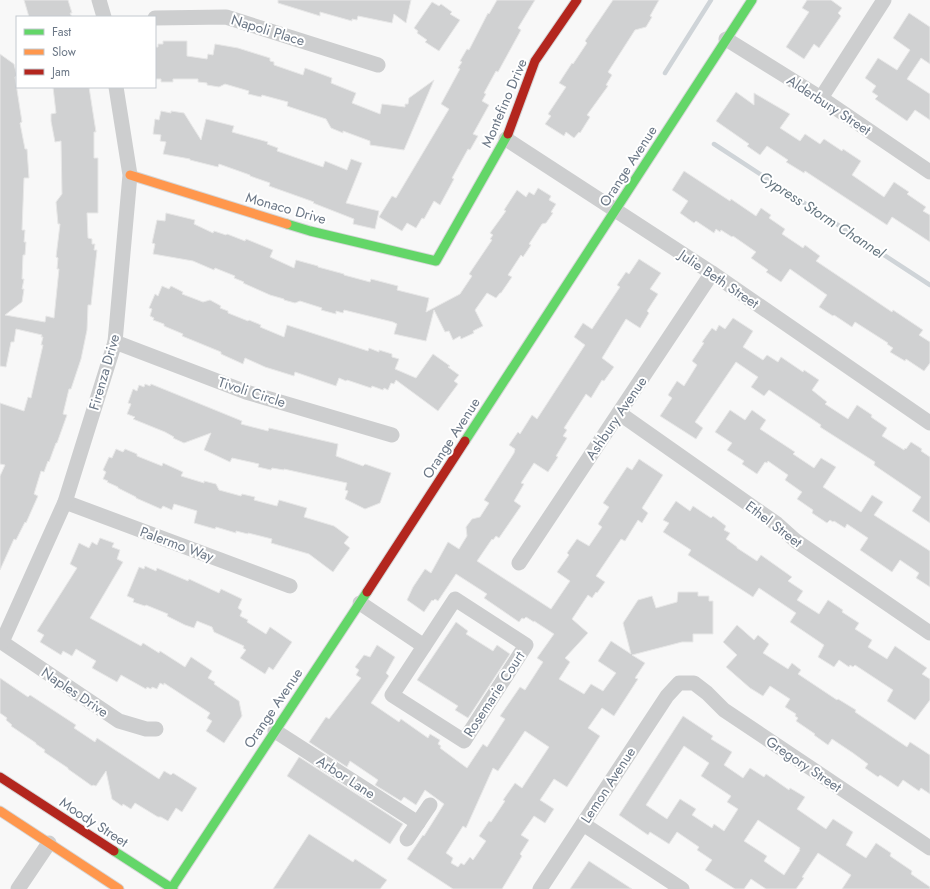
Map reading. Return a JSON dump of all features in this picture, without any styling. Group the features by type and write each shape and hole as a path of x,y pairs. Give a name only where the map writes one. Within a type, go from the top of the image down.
{"main road":[{"name":"Montefino Drive","path":"436,261 506,139 535,61 577,0"},
{"name":"Orange Avenue","path":"172,889 616,211 752,0"},
{"name":"Monaco Drive","path":"130,176 310,231 436,261"},
{"name":"Moody Street","path":"0,778 172,889"},
{"path":"0,811 119,889"}],"street":[{"path":"99,0 104,16"},
{"path":"821,98 884,0"},
{"name":"Napoli Place","path":"156,18 226,17 378,65"},
{"name":"Alderbury Street","path":"726,39 821,98 930,172"},
{"name":"Firenza Drive","path":"1,642 64,502 115,342 130,176 116,88"},
{"name":"Julie Beth Street","path":"506,139 712,273 930,422"},
{"name":"Ashbury Avenue","path":"519,563 712,273"},
{"name":"Tivoli Circle","path":"115,342 246,392 392,435"},
{"name":"Ethel Street","path":"619,413 777,524 796,541 930,633"},
{"name":"Palermo Way","path":"64,502 290,586"},
{"name":"Rosemarie Court","path":"455,599 526,645 464,741 392,695 424,646 455,599"},
{"path":"360,603 424,646"},
{"name":"Naples Drive","path":"1,642 119,721 146,729 156,729"},
{"name":"Lemon Avenue","path":"540,889 667,696 679,683"},
{"name":"Gregory Street","path":"679,683 694,683 707,693 724,710 930,848"},
{"name":"Arbor Lane","path":"275,731 418,823"},
{"path":"406,839 430,806"},
{"path":"583,824 682,889"},
{"path":"18,889 49,843"}],"building":[{"path":"24,0 68,0 72,13 70,13 72,16 29,16"},
{"path":"278,0 411,0 406,23 394,14 392,23 358,16 357,20 352,19 352,21 320,12 320,16 278,3"},
{"path":"497,0 535,0 518,28 521,30 498,72 496,71 484,93 486,94 482,101 489,105 473,134 478,136 470,150 468,149 452,178 454,179 440,205 434,201 424,219 422,218 416,228 407,223 402,231 379,217 392,196 396,198 449,109 441,104 460,69 458,68 462,62 460,61 467,49 469,50 488,13 489,14"},
{"path":"613,0 659,0 646,27 635,30 608,72 612,75 606,85 608,86 587,115 590,117 580,133 579,132 574,138 566,132 564,136 545,124 551,116 548,114 566,87 559,83 587,43 585,41"},
{"path":"807,0 831,0 842,8 838,13 841,16 819,48 814,44 804,59 786,47 809,12 802,8"},
{"path":"432,2 439,6 441,4 452,12 450,14 460,20 439,51 425,42 427,40 417,33 418,31 414,28"},
{"path":"909,13 930,27 930,64 921,58 907,79 930,94 930,120 915,110 907,121 875,99 878,96 872,92 876,86 865,78 878,58 897,70 910,50 893,38"},
{"path":"163,41 187,41 187,56 207,59 208,54 213,55 215,44 238,48 270,58 270,61 274,62 274,65 303,75 305,68 332,78 331,83 356,93 352,103 380,114 382,104 405,107 405,104 408,104 409,98 434,80 404,150 370,145 370,141 331,128 326,119 287,106 288,102 262,95 261,97 248,94 249,91 225,84 219,87 207,85 207,83 198,82 198,79 173,79 173,82 161,82 161,79 156,79 156,47 158,47 158,44 163,44"},
{"path":"0,54 14,64 16,72 16,88 22,122 20,123 25,149 27,149 29,178 24,178 22,230 25,230 24,242 26,242 25,255 23,255 22,279 24,279 22,289 24,289 22,302 5,315 45,322 46,316 54,318 59,269 57,269 58,258 56,257 60,224 58,224 56,202 62,194 61,141 55,142 51,121 51,114 56,113 53,88 89,88 96,132 94,132 94,158 98,158 98,213 87,213 88,238 92,239 92,244 95,244 94,250 97,250 91,305 88,305 87,330 81,359 71,389 69,389 63,414 67,415 49,462 48,461 44,472 41,471 34,494 38,496 26,523 25,522 16,540 14,539 0,570 0,476 5,465 0,464 0,403 24,411 28,397 31,398 43,345 41,345 42,335 16,329 14,342 11,342 6,367 0,366"},
{"path":"736,92 754,105 754,93 790,114 780,128 800,141 805,134 820,144 824,139 861,161 852,175 884,197 894,182 909,192 907,194 926,207 923,211 930,215 930,242 892,217 887,225 805,171 804,173 786,162 788,160 767,146 760,155 747,146 749,144 716,121"},
{"path":"161,111 184,113 201,140 206,119 234,126 232,132 268,142 267,144 278,148 277,151 323,167 325,161 347,170 351,159 362,163 346,203 379,211 375,229 353,224 354,219 313,203 314,202 269,186 270,183 219,164 218,167 190,159 163,154 166,142 160,141 161,135 153,134 155,119 159,120"},
{"path":"684,171 756,216 761,208 771,215 769,218 785,229 782,234 803,248 805,245 820,256 816,261 892,312 893,310 923,330 919,335 930,342 930,363 924,371 906,359 905,361 890,352 893,348 887,344 888,343 855,322 852,327 819,307 827,295 790,269 781,282 766,272 768,270 751,258 756,252 733,236 732,237 721,230 720,232 716,229 714,233 696,221 694,223 680,213 688,201 672,190"},
{"path":"538,188 551,196 549,200 556,204 551,212 553,213 546,223 542,224 529,244 531,245 523,257 521,255 508,275 512,277 501,293 496,298 487,293 475,310 483,326 473,331 474,333 461,339 460,336 453,340 449,331 445,332 434,310 426,341 394,334 397,324 393,322 344,310 343,313 336,311 336,314 321,310 322,308 300,301 295,303 284,300 243,283 244,282 234,278 235,276 215,268 214,270 193,261 153,254 155,244 152,243 157,220 165,221 166,213 195,220 194,224 213,233 214,231 227,234 245,241 246,239 273,250 270,257 294,268 296,260 370,282 371,279 398,286 397,290 429,298 426,312 460,294 472,276 469,274 492,240 490,239 493,235 490,233 506,211 504,210 517,190 526,197 529,192 534,195"},
{"path":"639,259 661,273 650,289 658,294 647,311 649,313 640,328 626,319 602,358 614,367 604,381 602,380 591,398 586,394 564,428 567,430 563,436 567,438 556,456 558,457 548,472 534,463 521,483 524,484 514,501 521,506 499,538 496,536 493,540 492,539 477,561 551,609 570,581 557,572 569,555 567,553 577,539 589,546 602,527 598,524 609,507 603,503 627,467 632,470 639,459 663,475 642,508 648,513 642,523 638,520 625,541 621,539 596,576 605,582 592,598 588,595 572,619 588,633 565,658 570,662 559,679 584,694 591,684 603,691 616,673 598,661 611,641 631,654 623,623 638,600 652,596 656,608 677,602 678,592 698,592 698,596 709,596 709,601 713,601 713,634 693,634 693,642 682,642 632,655 645,663 635,678 638,679 614,716 602,708 588,728 600,736 567,787 554,779 540,800 554,809 545,823 534,816 521,835 529,840 520,854 522,856 502,889 453,889 407,859 423,835 424,836 444,804 425,790 416,805 404,797 401,801 375,785 378,780 350,761 347,767 309,742 326,717 329,719 361,678 356,675 359,670 355,667 364,655 370,657 377,645 395,657 386,673 389,676 371,703 399,722 401,719 428,738 430,734 440,740 438,744 441,746 440,748 467,768 483,744 487,747 505,719 500,716 520,687 525,690 543,662 537,658 554,634 526,617 524,619 522,618 519,622 484,598 487,594 456,574 438,601 435,599 433,601 432,600 424,612 407,600 413,587 425,569 431,573 448,542 459,549 467,536 466,527 472,519 480,517 489,503 484,500 514,453 515,449 509,445 518,432 520,434 532,415 537,419 585,345 574,337 583,323 592,329 620,287 617,285 626,272 629,274","holes":["525,731 549,747 522,788 515,783 503,800 505,801 491,822 489,821 479,836 486,841 473,860 470,857 464,865 461,863 458,867 451,863 453,858 446,853 463,826 466,828 493,768 498,771"]},
{"path":"162,286 169,289 171,286 183,292 182,294 203,302 210,300 221,306 220,308 228,311 228,313 261,325 260,327 284,337 287,325 368,351 369,348 379,352 379,350 392,354 392,357 399,359 395,369 416,378 433,354 450,366 448,367 459,375 454,381 458,384 438,411 396,380 394,384 391,383 388,390 384,388 383,390 372,386 371,388 339,378 336,386 295,372 294,376 265,367 245,358 243,364 221,354 221,352 182,336 183,334 153,320 154,318 150,316 152,309 149,308 155,294 158,296"},
{"path":"733,318 753,331 743,347 763,360 767,355 778,362 781,357 803,372 804,370 819,380 812,390 827,402 825,404 848,419 857,405 887,428 882,436 904,450 911,442 922,449 921,451 930,457 930,523 912,511 921,497 874,465 875,462 820,427 821,425 769,390 764,396 751,387 758,377 736,362 695,422 703,428 696,439 660,416 672,398 668,395 677,381 684,386 697,365 692,361 704,343 702,342 712,328 716,331 719,325 725,329"},
{"path":"145,384 150,386 151,384 242,421 241,424 268,431 269,428 338,444 336,456 363,466 365,464 391,473 380,503 365,509 345,499 348,491 345,490 347,483 284,469 272,468 271,470 258,467 259,464 232,458 230,462 204,450 211,433 184,443 165,432 133,419 135,417 127,414 131,404 128,403 133,389 137,391 139,385 144,387"},
{"path":"730,410 745,420 752,410 766,420 760,429 795,452 793,454 814,468 821,458 836,467 823,487 861,512 872,495 883,502 874,515 930,551 930,587 916,578 919,573 900,560 892,572 860,550 868,538 847,524 845,528 834,521 833,522 830,520 827,523 812,513 813,510 797,499 802,492 785,480 788,475 768,461 767,463 765,462 757,474 742,464 744,461 727,450 732,443 715,432"},
{"path":"116,449 123,452 125,449 137,454 137,456 162,466 163,463 183,472 181,476 204,483 204,481 216,484 219,490 241,496 242,494 255,497 254,500 277,506 279,500 307,508 304,517 334,526 349,537 344,543 350,548 333,572 309,554 271,543 272,539 236,531 236,533 216,527 215,529 194,523 197,511 174,504 172,510 163,506 161,509 136,498 103,479 106,472 103,470 109,457 112,458"},
{"path":"676,501 690,511 693,506 711,518 713,516 726,526 724,530 730,533 726,539 737,548 757,561 761,555 792,577 788,581 803,591 797,600 819,614 828,600 843,610 842,612 859,623 855,629 872,640 868,647 887,659 895,646 927,668 922,674 930,679 930,700 915,720 887,701 893,690 855,665 853,667 850,665 849,667 839,660 834,667 818,657 824,645 790,622 796,613 759,588 753,597 688,555 691,550 663,532 669,523 663,520"},
{"path":"100,538 114,543 112,547 120,550 117,559 123,562 90,618 141,646 143,643 159,653 160,651 185,667 191,657 212,671 208,678 215,682 214,684 239,701 242,716 224,743 206,731 212,721 207,718 210,713 164,683 164,685 160,683 157,689 147,687 146,689 121,675 117,682 92,668 96,661 76,649 72,656 63,651 61,655 40,642 44,635 37,631 77,568 70,564 79,543 89,548 92,542 97,545"},
{"path":"145,566 156,571 157,568 188,581 189,579 219,593 221,589 242,599 238,608 242,611 240,616 248,620 247,622 266,634 270,627 292,642 273,670 269,667 265,674 240,658 246,650 243,648 244,646 214,632 212,627 197,621 194,628 167,616 168,614 146,605 133,602 134,599 127,596 139,567 144,569"},
{"path":"456,622 468,631 466,634 493,651 497,645 510,654 468,718 455,710 458,706 417,680"},
{"path":"737,625 754,640 758,635 769,644 763,653 788,669 792,663 801,670 798,674 837,700 838,699 856,710 855,712 907,747 910,742 930,755 930,794 921,788 919,791 903,780 898,787 880,775 878,777 865,768 868,764 853,753 832,739 828,745 796,721 798,718 795,716 796,714 785,707 790,699 770,686 763,696 750,688 726,667 737,655 723,642"},
{"path":"0,678 28,697 30,695 76,725 74,728 95,742 97,738 159,779 164,771 171,775 173,773 197,788 182,812 176,808 168,821 158,817 135,803 131,809 123,804 122,806 112,799 106,771 96,786 92,786 44,752 45,750 11,726 12,725 6,720 7,718 0,713"},
{"path":"683,716 713,736 711,739 732,752 724,765 743,778 750,768 764,777 766,774 789,790 790,788 805,797 797,809 826,829 833,819 853,832 846,845 866,858 876,843 891,853 890,856 912,871 911,874 930,887 930,889 842,889 851,875 818,853 796,889 766,889 751,879 744,889 735,889 705,870 712,860 697,850 699,847 677,832 669,844 650,832 648,835 619,815","holes":["684,746 709,763 701,776 731,796 727,802 738,809 724,831 714,824 712,828 692,815 696,809 680,799 667,819 646,805","758,820 800,848 784,875 764,861 767,856 744,841"]},
{"path":"299,757 403,824 390,844 287,776"},
{"path":"309,834 353,862 355,859 387,880 380,889 273,889"},
{"path":"589,861 632,889 570,889"}],"waterway":[{"name":"Cypress Storm Channel","path":"665,73 711,0"},
{"name":"Cypress Storm Channel","path":"714,144 930,285"}],"traffic: fast":[{"path":"465,441 752,0"},
{"path":"287,224 310,231 436,261 508,134"},
{"path":"171,889 367,592"},
{"path":"114,851 173,889"}],"traffic: slow":[{"path":"130,175 287,224"},
{"path":"0,811 119,889"}],"traffic: jam":[{"path":"508,134 535,61 577,0"},
{"path":"367,592 465,441"},
{"path":"0,777 114,851"}]}
